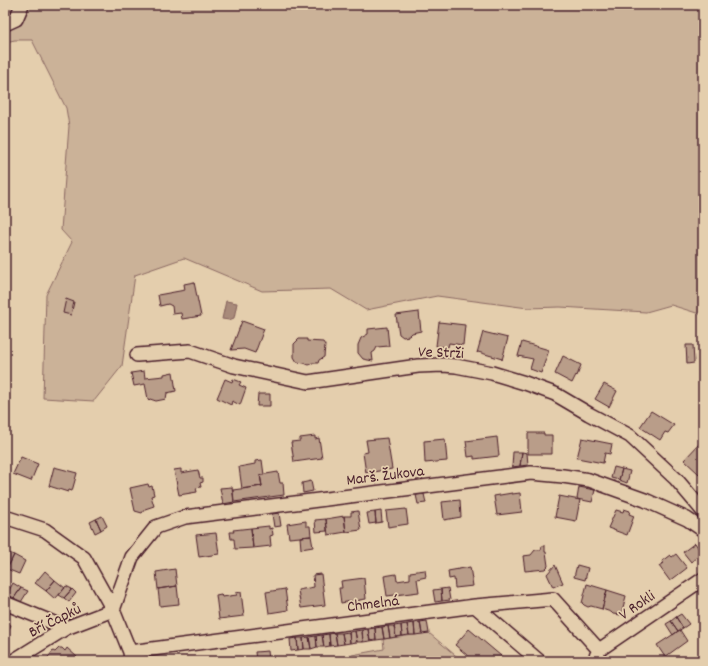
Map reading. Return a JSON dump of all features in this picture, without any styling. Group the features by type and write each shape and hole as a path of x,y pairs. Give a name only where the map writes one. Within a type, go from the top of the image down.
{"street":[{"path":"5,24 16,19 22,5"},
{"name":"Ve Strži","path":"136,355 190,351 234,366 308,382 418,366 456,366 492,373 555,394 630,436 676,479 703,511"},
{"name":"Marš. Žukova","path":"113,610 132,557 156,527 185,516 532,473 589,480 645,500 687,520 703,530"},
{"path":"5,517 45,530 84,558 113,610 131,656"},
{"name":"V Rokli","path":"596,656 703,579"},
{"name":"Chmelná","path":"131,656 475,606 553,598 596,656"},
{"path":"5,603 66,628"},
{"path":"475,606 539,661"},
{"name":"Bří Čapků","path":"12,661 66,628 113,610"}],"shaded area":[{"path":"5,5 703,5 703,315 671,305 646,312 560,307 528,308 437,296 366,310 331,289 262,291 184,258 135,275 122,366 94,401 43,398 46,295 72,242 61,230 69,126 66,108 32,40 15,40 5,42"},
{"path":"226,301 237,303 234,318 229,320 222,319"},
{"path":"429,633 462,661 320,661 384,649 383,639"}],"building":[{"path":"194,282 201,316 182,319 181,313 173,314 172,306 168,304 160,306 158,295 185,290 184,284"},
{"path":"66,299 74,302 71,315 63,313"},
{"path":"419,312 421,331 403,337 399,334 396,315"},
{"path":"242,321 264,329 255,353 244,349 231,350"},
{"path":"439,322 465,325 463,345 449,343 448,347 436,346"},
{"path":"387,327 389,346 377,347 372,353 373,361 363,359 358,353 358,345 361,338 368,334 368,329"},
{"path":"483,332 508,338 502,360 478,352 477,353"},
{"path":"299,339 323,342 325,345 324,357 319,360 318,363 312,363 309,365 297,362 294,357 294,344"},
{"path":"522,342 549,350 541,373 530,369 533,359 518,356"},
{"path":"686,345 693,345 694,363 687,364"},
{"path":"563,356 581,365 577,376 576,375 572,383 555,374"},
{"path":"144,371 145,378 164,376 164,374 173,372 176,391 167,393 166,399 156,401 149,400 145,384 134,386 131,373"},
{"path":"225,379 232,382 233,379 241,382 239,385 246,388 240,405 232,401 231,405 217,398"},
{"path":"604,384 617,391 609,407 595,399"},
{"path":"258,394 270,394 270,406 257,406"},
{"path":"651,411 674,425 668,433 665,432 660,440 640,427"},
{"path":"528,433 544,433 544,435 552,435 552,454 528,454"},
{"path":"315,436 315,439 319,438 322,458 294,462 291,442 300,441 300,438"},
{"path":"497,437 499,456 474,459 474,456 468,457 466,441"},
{"path":"387,438 392,469 366,473 363,453 368,452 366,440"},
{"path":"582,438 612,444 610,454 605,453 603,463 577,458"},
{"path":"445,439 447,461 425,463 424,441"},
{"path":"700,443 703,445 703,469 699,474 684,460"},
{"path":"513,452 522,452 520,466 512,467"},
{"path":"522,452 527,453 528,465 520,466"},
{"path":"21,457 38,464 31,481 13,474"},
{"path":"262,460 264,475 260,475 262,486 242,489 239,467 255,464 255,461"},
{"path":"54,467 77,473 72,491 69,490 68,492 49,486"},
{"path":"614,467 622,469 619,480 611,478"},
{"path":"181,469 181,473 198,470 200,478 203,478 203,482 200,483 201,487 196,488 197,492 179,495 174,470"},
{"path":"622,469 630,471 627,483 619,480"},
{"path":"278,472 280,483 283,483 284,495 234,502 233,490 262,486 260,475"},
{"path":"311,481 313,491 303,493 302,483"},
{"path":"148,484 149,487 152,486 154,495 151,496 154,506 145,509 142,513 135,511 130,488"},
{"path":"232,487 234,502 223,504 220,488"},
{"path":"579,487 595,490 592,502 577,499"},
{"path":"520,493 522,512 497,515 494,496"},
{"path":"424,494 426,503 418,504 416,495"},
{"path":"559,496 580,500 576,521 555,517"},
{"path":"460,500 461,517 444,520 442,502"},
{"path":"406,509 408,524 388,527 386,511"},
{"path":"624,509 630,511 629,514 634,516 627,535 608,528 616,510 623,512"},
{"path":"358,511 361,530 346,532 344,516 351,516 351,512"},
{"path":"381,511 382,522 376,523 375,512"},
{"path":"375,512 376,523 369,524 367,513"},
{"path":"279,513 281,526 274,527 272,514"},
{"path":"102,516 107,526 101,530 96,519"},
{"path":"344,516 346,532 328,535 326,519"},
{"path":"96,519 101,530 95,533 90,522"},
{"path":"326,519 327,531 316,532 315,520"},
{"path":"306,521 306,526 310,526 311,536 289,538 287,524"},
{"path":"269,526 269,529 272,528 273,535 270,536 271,546 253,548 251,528"},
{"path":"251,528 253,548 235,549 234,539 231,539 230,532 234,532 233,530"},
{"path":"216,533 219,554 199,557 196,535"},
{"path":"311,536 313,547 301,549 300,537"},
{"path":"695,543 702,553 691,562 683,552"},
{"path":"542,546 545,546 548,566 545,569 525,571 523,556 531,555 535,550 541,550"},
{"path":"5,551 14,555 7,569 5,567"},
{"path":"676,554 687,568 670,581 659,566 663,563 662,561 670,555 672,557"},
{"path":"14,555 25,561 19,574 7,569"},
{"path":"555,565 563,583 553,587 547,574"},
{"path":"577,565 588,568 585,580 574,577"},
{"path":"470,567 473,586 455,588 454,578 449,579 448,571"},
{"path":"175,569 177,586 158,589 156,572"},
{"path":"425,570 426,577 417,579 419,592 387,596 384,576 396,574 397,581 410,579 410,572"},
{"path":"45,571 55,580 46,591 35,583"},
{"path":"321,574 325,605 301,608 298,590 314,587 313,575"},
{"path":"364,578 366,599 359,600 359,603 352,604 352,601 341,603 339,588 342,588 341,581"},
{"path":"55,580 65,588 55,599 46,591"},
{"path":"13,583 21,588 14,598 7,594"},
{"path":"587,584 607,590 602,609 591,606 588,607 582,603"},
{"path":"66,586 72,589 64,598 59,595"},
{"path":"177,586 179,604 160,606 158,589"},
{"path":"21,588 28,591 21,602 14,598"},
{"path":"448,588 450,600 442,601 441,589"},
{"path":"72,589 76,593 69,602 64,598"},
{"path":"285,589 288,610 269,613 266,592"},
{"path":"441,589 442,601 435,602 433,590"},
{"path":"607,590 626,596 621,615 613,614 602,609"},
{"path":"241,592 244,616 219,619 216,595 221,594 222,597 237,595 236,593"},
{"path":"681,614 689,624 683,628 676,617"},
{"path":"676,617 683,628 678,631 671,621"},
{"path":"427,621 429,633 422,634 420,622"},
{"path":"671,621 678,631 673,635 666,624"},
{"path":"5,622 11,625 5,638"},
{"path":"420,622 422,634 415,635 414,623"},
{"path":"414,623 415,635 409,635 407,624"},
{"path":"407,624 409,635 402,636 401,625"},
{"path":"401,625 402,636 396,637 394,626"},
{"path":"388,626 394,626 396,637 390,638"},
{"path":"388,626 390,638 384,639 382,627"},
{"path":"382,627 384,639 376,640 375,628"},
{"path":"375,628 376,640 370,641 368,629"},
{"path":"368,629 370,641 363,642 362,630"},
{"path":"469,629 507,661 474,661 455,645"},
{"path":"362,630 363,642 357,642 355,631"},
{"path":"680,630 687,641 665,657 657,645"},
{"path":"355,631 357,642 350,643 349,632"},
{"path":"349,632 350,643 344,644 342,633"},
{"path":"335,633 342,633 344,644 337,645"},
{"path":"335,633 337,645 330,646 329,634"},
{"path":"329,634 330,646 324,647 322,635"},
{"path":"322,635 324,647 317,647 316,636"},
{"path":"316,636 317,647 311,649 309,637"},
{"path":"309,637 311,649 304,649 303,638"},
{"path":"297,638 298,650 291,651 290,639"},
{"path":"297,638 303,638 304,649 298,650"},
{"path":"59,648 62,648 65,651 67,648 77,657 73,661 46,660 53,651 55,652"},
{"path":"268,651 269,660 256,661 255,652"}]}
